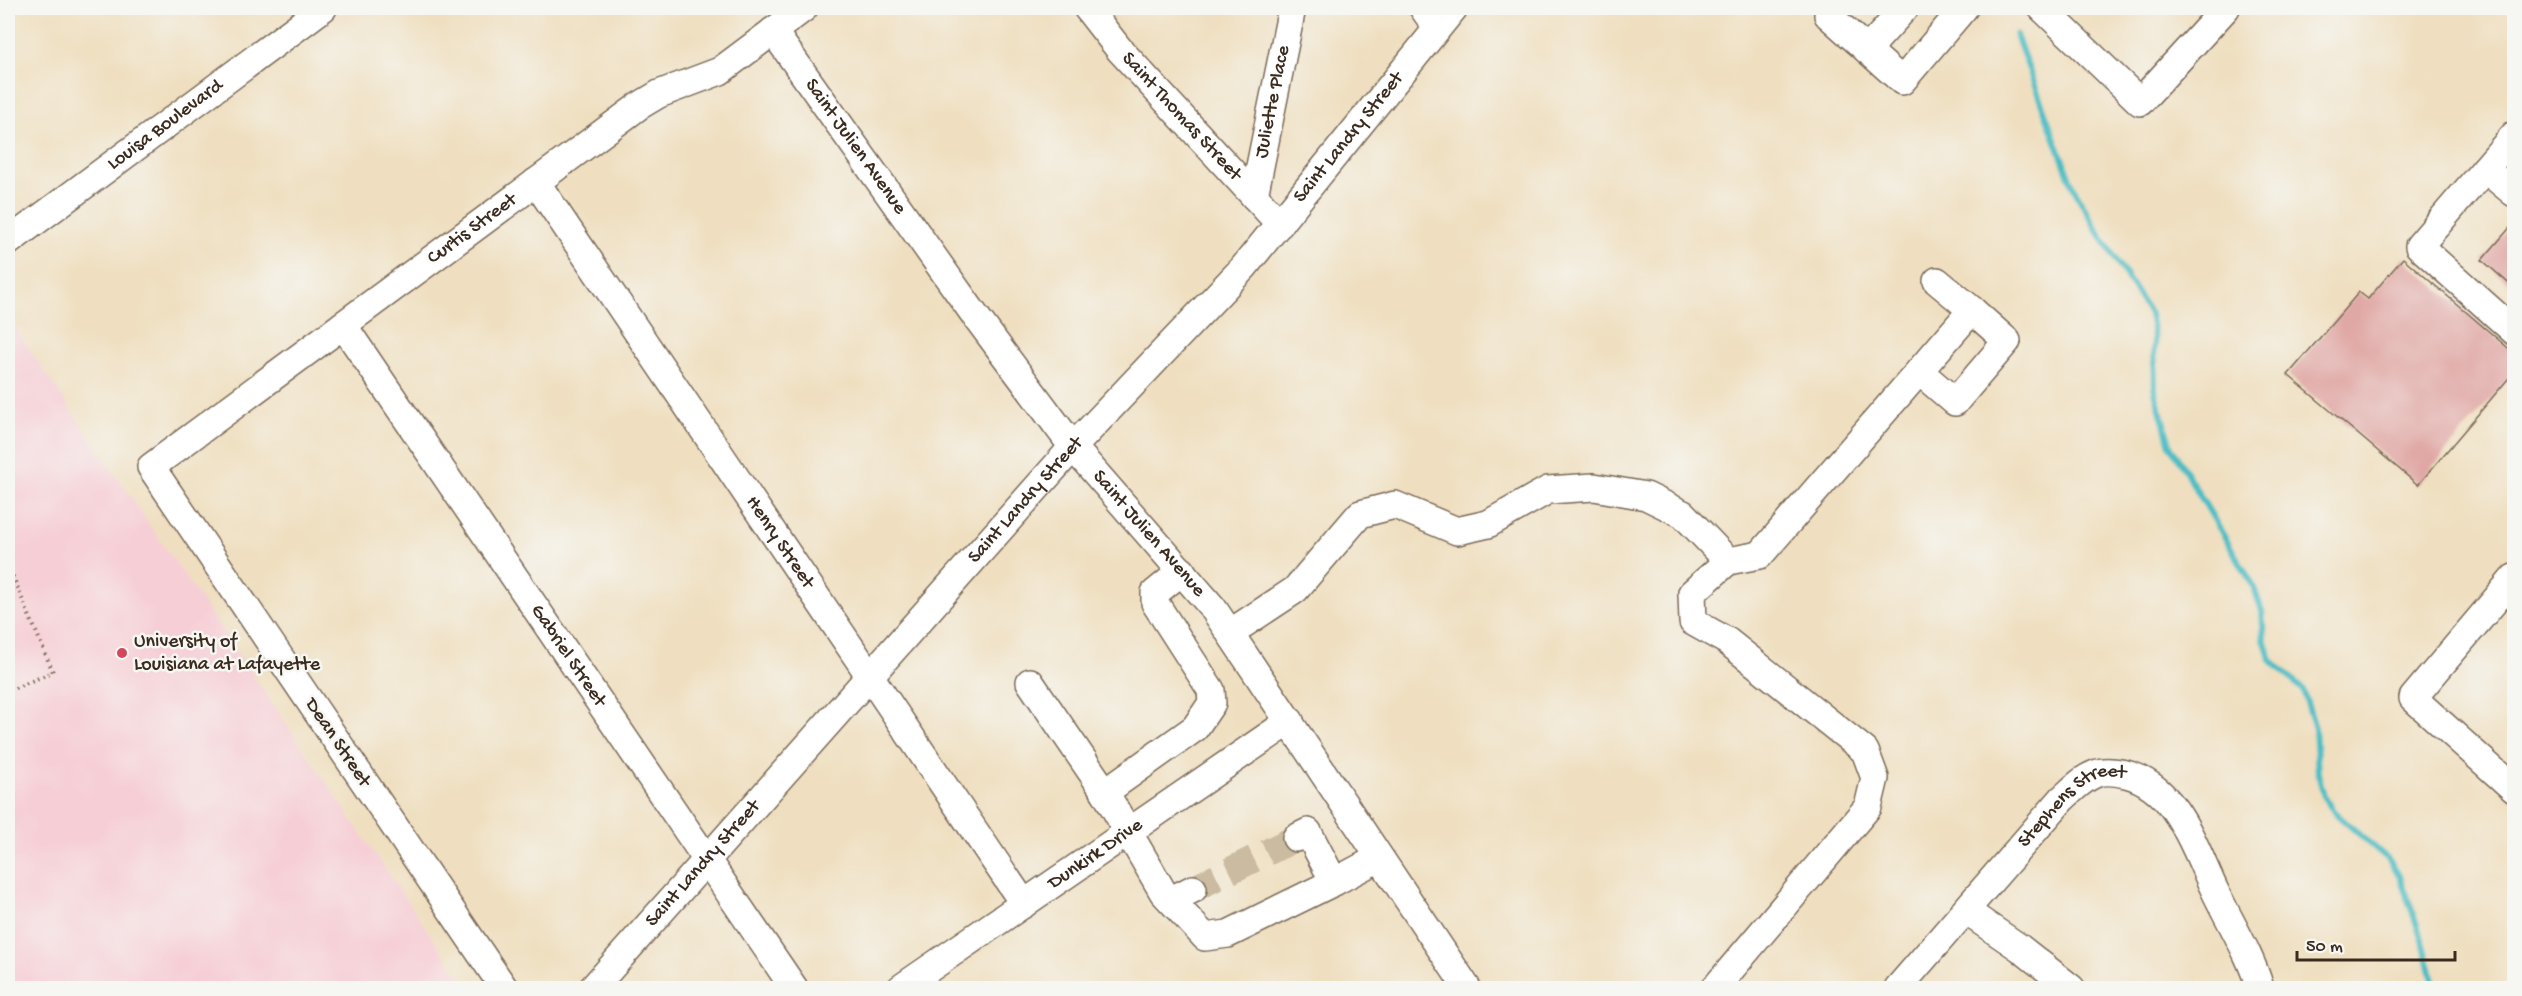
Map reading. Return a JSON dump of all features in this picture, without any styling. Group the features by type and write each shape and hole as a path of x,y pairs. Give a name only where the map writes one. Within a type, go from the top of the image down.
{"street":[{"name":"Louisa Boulevard","path":"8,242 323,8"},
{"name":"Curtis Street","path":"151,467 639,106 659,94 720,71 804,8"},
{"name":"Saint Thomas Street","path":"1087,8 1119,49 1280,224"},
{"name":"Juliette Place","path":"1254,196 1292,8"},
{"path":"1835,8 1828,15 1902,81 1964,8"},
{"path":"1867,50 1905,8"},
{"path":"2042,8 2140,102 2226,8"},
{"name":"Saint Landry Street","path":"593,988 1073,447 1196,319 1280,224 1438,14"},
{"name":"Saint Julien Avenue","path":"773,32 974,315 1073,447 1182,571 1230,633 1467,988"},
{"path":"2514,135 2419,246 2514,331"},
{"path":"2485,169 2514,193"},
{"name":"Henry Street","path":"536,182 1024,904"},
{"path":"1919,371 1956,402 2007,341 1937,281"},
{"path":"1715,988 1868,807 1875,778 1865,751 1727,641 1693,622 1692,593 1728,561 1760,555 1972,310"},
{"name":"Gabriel Street","path":"343,325 794,988"},
{"name":"Dean Street","path":"151,467 504,988"},
{"path":"1230,633 1295,590 1360,514 1395,505 1457,531 1488,524 1548,490 1594,486 1646,496 1683,514 1728,561"},
{"path":"1105,792 1195,728 1212,703 1211,690 1155,603 1155,593 1182,571"},
{"path":"2514,578 2413,698 2514,789"},
{"path":"1030,682 1130,831 1163,892 1182,895 1205,937 1228,934 1379,858"},
{"name":"Dunkirk Drive","path":"901,988 1290,721"},
{"name":"Stephens Street","path":"1898,988 2062,799 2096,773 2123,773 2152,784 2177,813 2260,988"},
{"path":"1296,838 1308,832 1334,882"},
{"path":"1966,911 2020,948 2071,988"}],"path":[{"path":"8,565 53,672 8,692"}],"shaded area":[{"name":"University of Louisiana at Lafayette","path":"8,318 467,988 8,988"}],"building":[{"path":"2514,223 2514,288 2482,260"},
{"path":"2403,258 2514,353 2514,372 2418,485 2288,375 2359,292 2368,299"}],"waterway":[{"path":"2016,35 2073,187 2150,314 2154,336 2155,392 2170,445 2253,585 2262,611 2264,639 2271,660 2303,690 2315,728 2318,773 2324,796 2334,812 2389,860 2400,877 2424,945 2435,988"}],"tunnel":[{"path":"1193,889 1296,838"}],"place":[{"name":"University of Louisiana at Lafayette","path":"122,653"}]}
